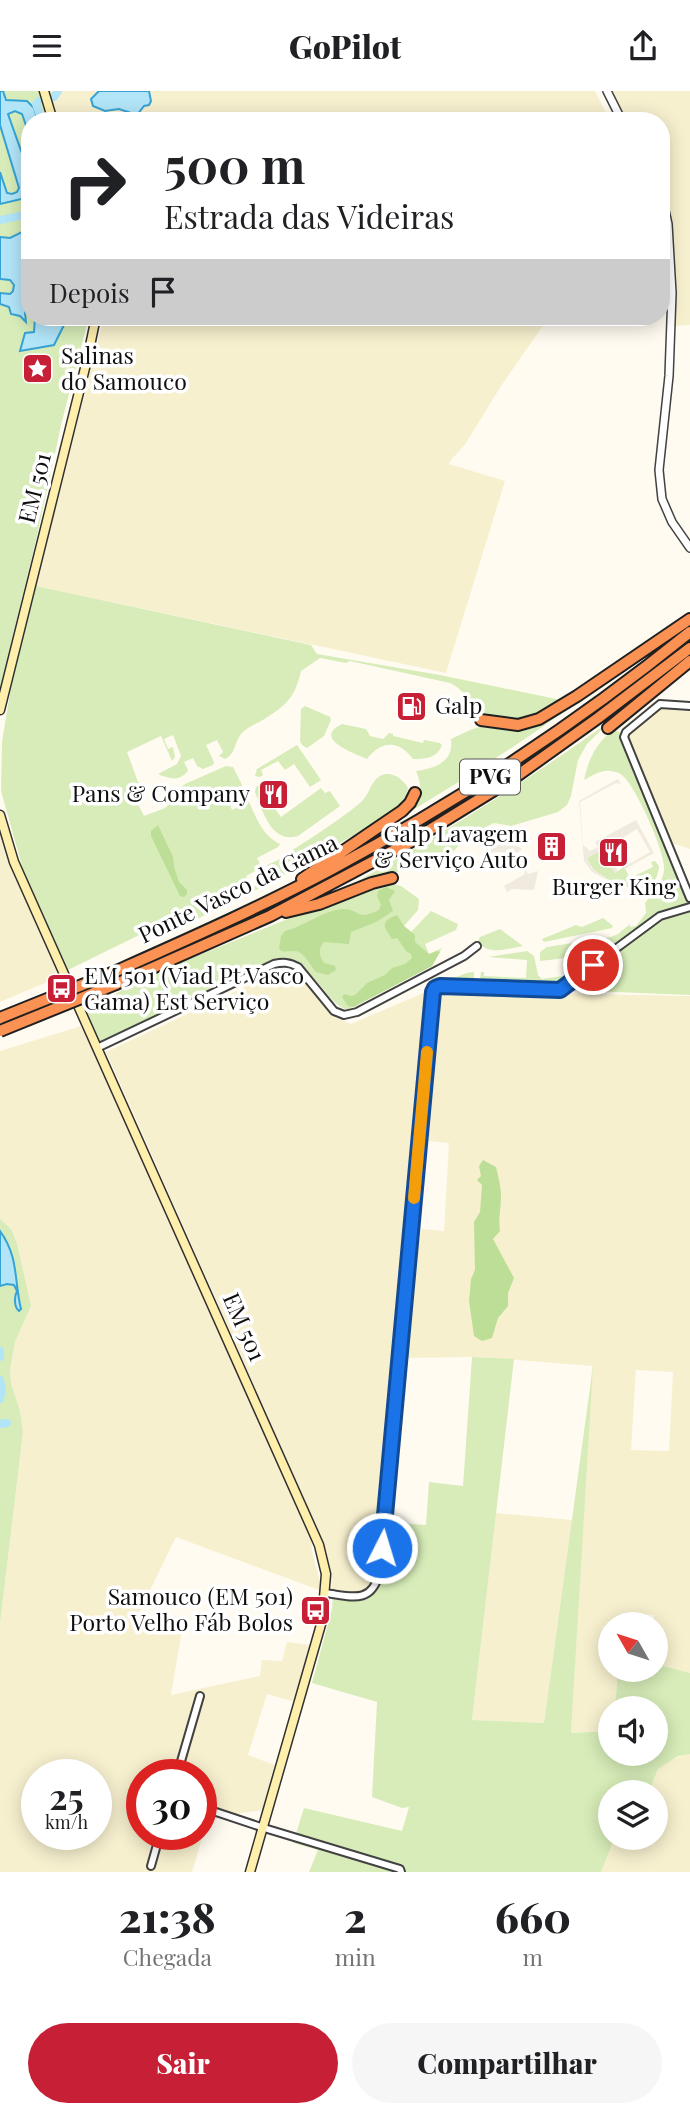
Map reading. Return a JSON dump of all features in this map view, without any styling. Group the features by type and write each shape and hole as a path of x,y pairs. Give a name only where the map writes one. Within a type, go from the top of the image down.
{"highway":[{"path":"481,720 517,725 539,719 690,619"},
{"name":"Ponte Vasco da Gama","path":"0,1019 274,899 399,832 478,785 579,717 690,632"},
{"name":"Ponte Vasco da Gama","path":"0,1031 116,984 270,916 410,842 514,778 690,648"},
{"path":"608,728 690,661"},
{"path":"274,899 401,811 415,793"},
{"path":"270,916 319,904 373,883 392,879"}],"main road":[{"path":"44,91 50,112"},
{"name":"EM 501","path":"0,709 94,326"},
{"name":"EM 501","path":"0,815 14,862 319,1545 326,1574 318,1638 250,1872"}],"street":[{"path":"607,91 618,112"},
{"path":"670,258 672,293 669,376 659,470 662,499 672,522 690,548"},
{"path":"690,706 660,704 626,732 624,737 690,898"},
{"path":"325,1593 363,1597 371,1593 379,1574 435,988 560,990 660,916 690,907"},
{"path":"97,1048 282,962 298,967 334,1011 344,1015 357,1012 464,956 477,946"},
{"path":"182,1759 200,1696"},
{"path":"217,1812 400,1869 401,1872"},
{"path":"151,1866 156,1850"}],"shaded area":[{"path":"49,91 595,91 606,112 56,112 52,102 54,99"},
{"path":"610,91 690,91 690,325 674,326 670,112 620,112"},
{"path":"102,326 543,326 466,443 449,464 505,481 446,673 36,586"},
{"path":"661,706 690,708 690,849 669,842 627,738 628,734"},
{"path":"618,779 621,784 616,783 580,802 583,845 590,851 598,847 595,842 636,820 654,853 625,869 624,867 650,852 637,829 605,848 618,871 615,873 601,850 587,858 591,867 606,879 592,872 584,861 579,801"},
{"path":"0,826 10,859 59,977 0,1002"},
{"path":"503,839 522,849 517,853 528,874 538,871 534,890 512,889 507,892 504,886 525,874 515,853 493,864 490,858 491,846"},
{"path":"281,970 291,970 303,980 334,1017 351,1024 435,988 402,1343 421,1229 444,1231 449,1143 428,1141 437,994 441,991 690,996 690,1673 668,1667 668,1612 598,1612 598,1682 617,1682 616,1696 598,1696 598,1732 571,1733 592,1366 479,1357 400,1358 379,1574 369,1594 333,1594 327,1554 106,1052","holes":["636,1370 673,1372 669,1451 631,1450"]},
{"path":"81,1026 311,1534 312,1552 321,1585 319,1590 176,1537 138,1615 183,1624 171,1695 260,1676 262,1660 282,1661 287,1642 311,1645 295,1702 267,1694 248,1755 275,1765 263,1810 217,1817 217,1759 126,1759 126,1850 199,1850 192,1872 0,1872 0,1624 23,1432 10,1370 15,1342 31,1306 11,1229 0,1219 0,1051"},
{"path":"496,1513 572,1520 544,1723 472,1720"},
{"path":"690,1754 690,1872 601,1872 610,1850 668,1850 668,1780 654,1780 658,1769 668,1766 671,1760"}],"green space":[{"name":"Salinas do Samouco","path":"0,91 44,91 50,112 21,112 21,326 87,326 0,688"},
{"path":"36,586 311,645 317,654 440,675 561,700 531,715 509,720 498,719 478,709 462,691 450,683 350,661 346,663 320,658 301,671 292,695 282,706 242,733 229,757 225,759 219,756 223,752 217,740 206,745 213,765 203,769 197,766 193,758 184,762 188,770 178,778 158,774 177,764 181,756 173,735 164,739 168,749 173,747 175,757 172,761 161,736 127,752 138,782 144,784 138,804 144,816 165,808 185,784 226,766 233,767 242,785 238,796 229,801 232,810 249,802 264,831 280,844 257,858 262,867 246,876 253,887 273,877 267,865 350,811 363,800 380,776 396,776 408,788 398,807 387,816 272,882 193,921 188,911 68,970 24,873 1,791 2,742 11,687"},
{"path":"305,706 330,717 331,720 324,736 307,748 300,741 301,709"},
{"path":"569,706 505,752 397,819 414,804 420,793 416,771 437,766 447,758 451,739 479,727 517,731"},
{"path":"609,722 587,744 578,760 571,796 567,805 558,812 511,826 494,823 467,836 452,853 344,889 479,809"},
{"path":"342,724 366,729 370,736 383,739 389,733 423,743 424,740 442,745 437,753 430,757 413,759 397,746 385,745 367,759 346,750 333,740 331,735"},
{"path":"614,729 620,733 688,905 660,913 558,986 436,982 431,979 474,972 474,978 480,979 481,972 484,972 484,976 526,978 527,960 488,957 527,951 534,956 538,975 542,979 569,975 587,963 586,952 582,952 581,947 572,949 573,953 565,954 566,958 540,961 540,952 547,947 611,937 630,924 630,927 636,926 646,913 645,903 659,884 664,871 661,851 650,822 636,794 621,774 603,771 584,780 594,751"},
{"path":"297,745 321,780 310,787 294,764 285,770 278,761 261,770 263,775 260,777 255,776 257,769"},
{"path":"260,784 281,817 321,788 325,793 330,791 340,806 298,836 281,835 269,824 261,808 255,792"},
{"path":"158,825 173,857 179,882 187,890 184,897 180,896 151,836 151,831"},
{"path":"601,850 615,873 624,867 630,878 653,867 651,862 655,861 659,866 652,884 639,889 606,879 594,870 587,858"},
{"path":"385,883 401,886 419,899 418,910 404,926 411,932 431,911 458,924 456,930 425,944 429,954 442,948 432,966 347,1010 333,1000 311,975 282,962 97,1048 81,1012 153,974 295,916"},
{"path":"386,887 395,891 389,900 393,911 376,922 351,932 349,944 324,942 322,945 322,960 335,966 336,970 328,975 316,972 301,953 281,951 279,948 281,936 285,931 327,913 348,909 366,915 379,910 381,905 378,891"},
{"path":"690,910 690,995 566,990 565,987 661,918"},
{"path":"397,915 404,926 415,935 415,942 429,954 440,952 432,966 354,1007 348,1006 342,997 344,994 355,995 367,983 412,958 397,938 392,939 385,927 388,920"},
{"path":"603,918 612,928 544,942 542,939 576,925 582,927"},
{"path":"500,929 523,946 492,950 478,941 480,937"},
{"path":"483,1160 496,1167 501,1192 500,1231 493,1239 514,1278 508,1293 508,1306 498,1318 492,1338 482,1341 474,1336 469,1301 471,1279 475,1270 474,1222 480,1212 482,1185 477,1180 481,1176 479,1166"},
{"path":"0,1219 11,1229 17,1244 31,1306 15,1342 10,1370 23,1432 0,1624"},
{"path":"472,1357 514,1359 472,1720 544,1723 593,1366 571,1733 598,1732 598,1766 663,1766 658,1769 654,1780 598,1780 598,1850 610,1850 601,1872 309,1872 318,1850 293,1843 304,1808 402,1831 409,1807 402,1808 372,1797 377,1702 312,1683 332,1609 333,1594 363,1597 377,1584 384,1522 426,1525 429,1482 463,1486"},
{"path":"668,1667 690,1673 690,1754 678,1756 668,1762 668,1696 616,1696 617,1682 668,1682"}],"water":[{"path":"0,91 3,91 6,100 27,101 34,108 35,112 21,114 15,111 8,114 21,151 21,199 0,204 0,172 7,193 17,192 19,188 0,125"},
{"path":"99,91 149,91 151,101 139,112 128,112 119,109 105,111 93,106 91,99"},
{"path":"21,232 21,317 11,314 9,307 0,304 0,293 10,294 14,285 10,280 0,279 0,237 10,238"},
{"path":"34,326 64,326 54,345 20,351 25,333 34,332"},
{"path":"0,1231 13,1260 21,1309 19,1311 15,1304 17,1291 14,1285 0,1286"}],"waterway":[{"path":"54,97 58,91"},
{"path":"39,101 36,104 39,112"},
{"path":"0,220 21,216"},
{"path":"0,1351 0,1357"},
{"path":"0,1380 0,1399"},
{"path":"0,1424 7,1423"}],"slow traffic":[{"path":"414,1198 427,1052"}],"place":[{"name":"Salinas do Samouco","path":"38,369"},
{"name":"Galp","path":"412,706"},
{"name":"Pans & Company","path":"273,794"},
{"name":"Galp Lavagem & Serviço Auto","path":"551,847"},
{"name":"Burger King","path":"614,853"},
{"name":"EM 501 (Viad Pt Vasco Gama) Est Serviço","path":"61,989"},
{"name":"Samouco (EM 501) Porto Velho Fáb Bolos","path":"316,1610"}],"route":[{"path":"382,1548 433,992 440,986 560,990 593,965"}]}
